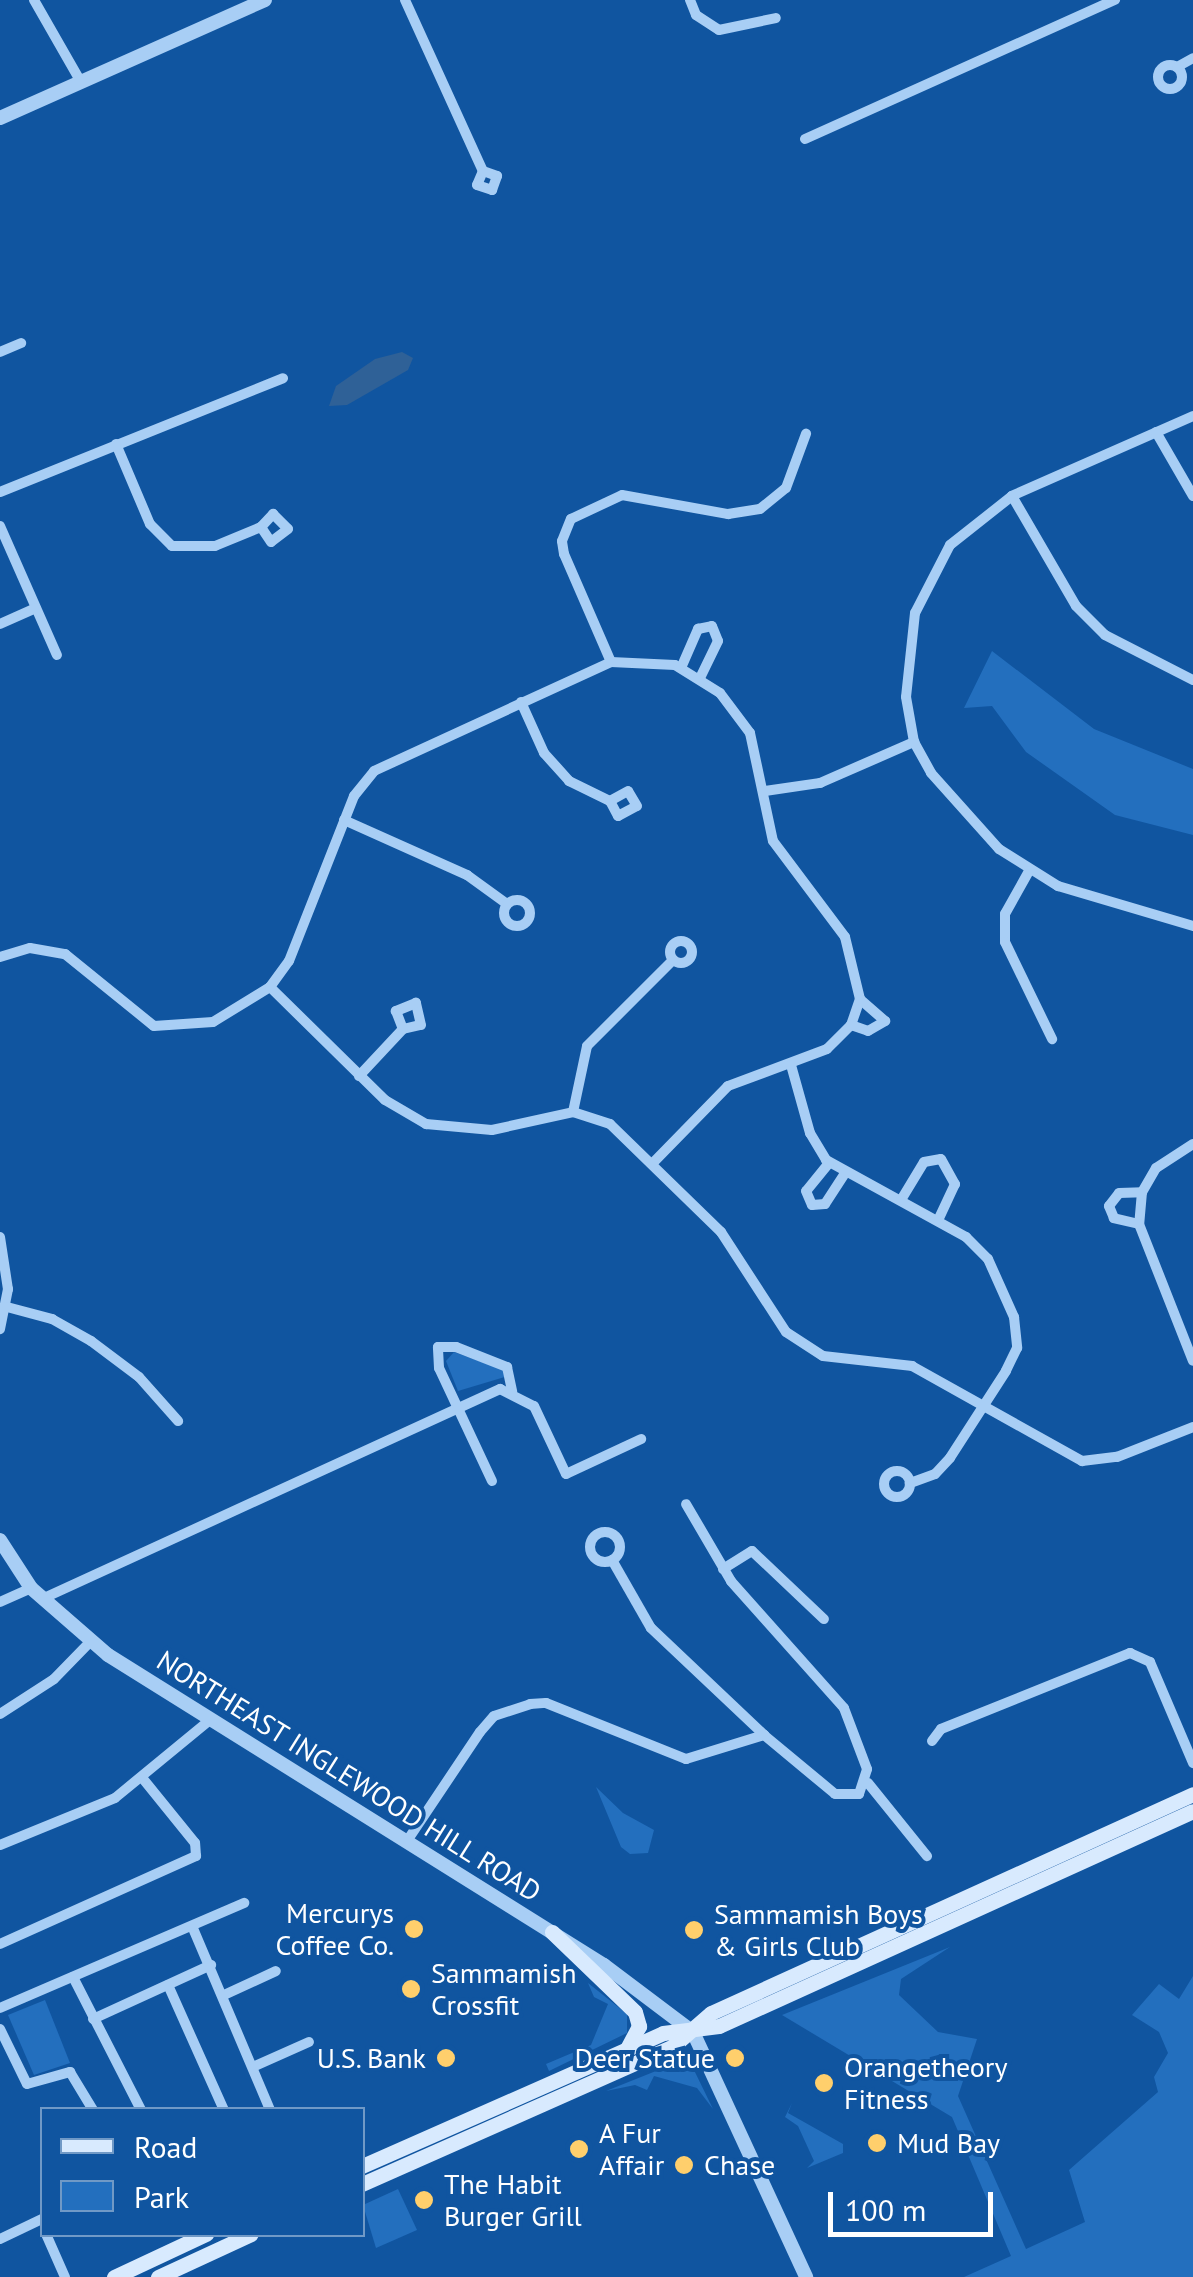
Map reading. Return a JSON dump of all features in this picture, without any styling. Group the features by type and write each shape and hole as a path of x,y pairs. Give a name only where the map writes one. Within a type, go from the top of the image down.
{"main road":[{"path":"365,2183 407,2164 520,2095 663,2033 693,2032 711,2013 1193,1794"},
{"path":"365,2165 452,2135 962,1918 1193,1811"},
{"path":"962,1918 968,1901 1023,1871"},
{"path":"552,1932 635,2012 639,2026 626,2051"},
{"path":"114,2277 200,2237"},
{"path":"158,2277 244,2237"}],"street":[{"path":"34,0 81,82"},
{"path":"0,118 265,0"},
{"path":"405,0 483,171"},
{"path":"690,0 696,15 719,30 776,18"},
{"path":"805,140 1115,0"},
{"path":"1177,67 1193,58"},
{"path":"0,352 20,343"},
{"path":"0,492 283,378"},
{"path":"1193,416 1012,496 964,531 928,578 908,652 906,697 914,742 956,809 1029,871 1087,897 1193,926"},
{"path":"1156,432 1193,496"},
{"path":"612,662 564,554 562,540 571,519 622,495 728,514 760,509 786,488 806,434"},
{"path":"116,444 150,524 172,546 200,550 261,527"},
{"path":"1012,496 1054,575 1086,616 1120,644 1193,680"},
{"path":"0,526 57,656"},
{"path":"0,624 36,608"},
{"path":"0,957 30,948 65,954 154,1026 186,1029 226,1016 270,988 288,961 362,784 388,762 612,662 691,673 750,733 773,841 845,937 860,999 851,1026 827,1049 728,1086 652,1164"},
{"path":"521,702 557,769 610,801"},
{"path":"765,791 820,783 914,742"},
{"path":"344,820 467,874 506,904"},
{"path":"1029,871 1005,914 1005,942 1052,1039"},
{"path":"573,1112 587,1046 672,960"},
{"path":"270,988 359,1076 403,1112 447,1130 492,1130 573,1112 610,1124 720,1232 772,1314 805,1347 848,1362 912,1366 1065,1456 1096,1462 1193,1427"},
{"path":"851,1026 868,1031 886,1022 860,999"},
{"path":"359,1076 403,1029"},
{"path":"790,1065 810,1133 829,1163 939,1220 988,1259 1014,1316 1017,1348 983,1409 935,1474 910,1484"},
{"path":"1193,1144 1167,1158 1142,1192 1139,1224 1193,1360"},
{"path":"901,1200 924,1162 941,1160 955,1184 939,1220"},
{"path":"829,1163 806,1191 812,1205 825,1204 844,1173"},
{"path":"1139,1224 1114,1218 1109,1206 1119,1193 1142,1192"},
{"path":"0,1237 7,1306 0,1328"},
{"path":"7,1306 52,1319 90,1341 138,1377 178,1421"},
{"path":"492,1481 439,1368 438,1347 456,1347 507,1367 512,1392"},
{"path":"0,1602 38,1593 500,1389 534,1406 566,1474 641,1439"},
{"path":"686,1504 722,1569 844,1708 868,1783 927,1856"},
{"name":"NORTHEAST INGLEWOOD HILL ROAD","path":"0,1540 38,1593 90,1642 648,1994 693,2032"},
{"path":"722,1569 752,1550 824,1619"},
{"path":"612,1560 651,1628 764,1735 836,1794 859,1794 868,1783"},
{"path":"0,1714 54,1678 90,1642"},
{"path":"932,1741 942,1729 1106,1659 1142,1656 1193,1763"},
{"path":"407,1840 480,1732 510,1708 546,1702 686,1759 764,1735"},
{"path":"0,1845 85,1814 144,1780 210,1720"},
{"path":"0,1944 196,1856 196,1843 144,1780"},
{"path":"0,2008 244,1903"},
{"path":"192,1926 269,2107"},
{"path":"93,2019 210,1965"},
{"path":"224,1995 276,1971"},
{"path":"73,1977 139,2107"},
{"path":"168,1985 223,2107"},
{"path":"0,2029 27,2084 70,2072 92,2107"},
{"path":"693,2032 806,2277"},
{"path":"254,2066 309,2042"},
{"path":"0,2239 40,2226"},
{"path":"47,2237 65,2277"}],"green space":[{"path":"992,651 1094,729 1193,769 1193,835 1115,815 1026,752 992,706 964,708"},
{"path":"454,1352 501,1369 508,1376 458,1391 446,1361"},
{"path":"596,1787 623,1813 654,1830 648,1853 630,1854 621,1847"},
{"path":"950,1947 901,1979 899,1995 938,2032 977,2039 958,2096 1026,2249 1085,2222 1069,2170 1158,2092 1154,2077 1168,2053 1159,2032 1132,2015 1159,1984 1179,1999 1193,1976 1193,2277 964,2277 1011,2256 952,2117 782,2015"},
{"path":"588,1983 627,2014 627,2033 549,2071 546,2064 591,2045 608,2004 594,1997"},
{"path":"45,2000 70,2063 34,2075 8,2015"},
{"path":"681,2061 693,2068 713,2109 697,2088 654,2076 647,2090 635,2085 606,2091"},
{"path":"792,2103 788,2113 843,2144 843,2153 807,2168 814,2161 798,2126 785,2117"},
{"path":"398,2189 417,2230 376,2248 365,2204"}],"shaded area":[{"path":"402,352 413,358 408,370 347,405 329,406 336,386 375,359"}],"place":[{"name":"Mercurys Coffee Co.","path":"414,1929"},
{"name":"Sammamish Boys & Girls Club","path":"694,1930"},
{"name":"Sammamish Crossfit","path":"411,1989"},
{"name":"U.S. Bank","path":"446,2058"},
{"name":"Deer Statue","path":"735,2058"},
{"name":"Orangetheory Fitness","path":"824,2083"},
{"name":"Mud Bay","path":"877,2143"},
{"name":"A Fur Affair","path":"579,2149"},
{"name":"Chase","path":"684,2165"},
{"name":"The Habit Burger Grill","path":"424,2200"}]}
